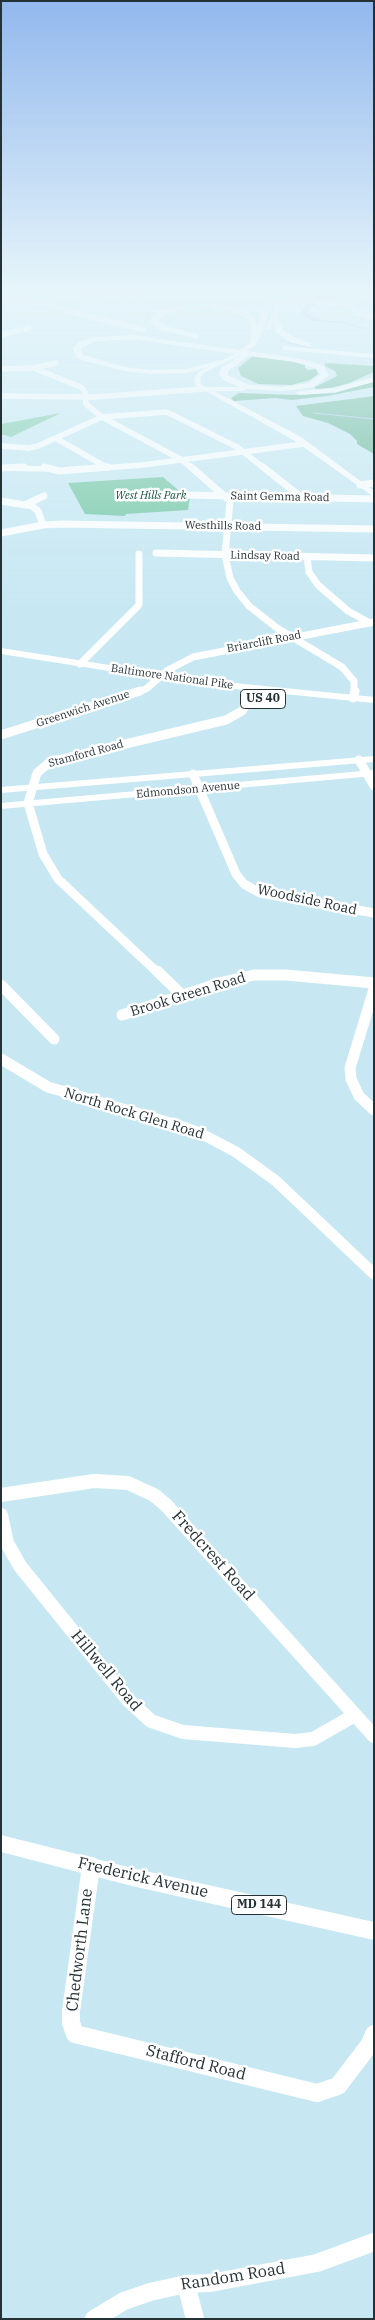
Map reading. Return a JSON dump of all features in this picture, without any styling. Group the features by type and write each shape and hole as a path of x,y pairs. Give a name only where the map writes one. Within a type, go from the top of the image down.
{"highway":[{"path":"226,398 230,404"}],"main road":[{"path":"220,398 286,432 374,497"},
{"name":"Baltimore National Pike","path":"1,651 161,676 254,693 374,709"},
{"name":"Baltimore National Pike","path":"1,660 153,685 374,700"},
{"name":"Edmondson Avenue","path":"1,790 374,759"},
{"name":"Edmondson Avenue","path":"1,806 370,774"},
{"name":"Frederick Avenue","path":"1,1843 91,1866 374,1931"}],"street":[{"path":"85,398 86,404 102,418 182,460 225,495 230,501 225,555 230,578 242,598 261,616 290,637 323,654 348,673 355,686 353,698"},
{"path":"1,446 29,448 38,446 102,418 148,412 174,414 243,452 301,497"},
{"path":"57,439 108,468"},
{"path":"1,468 42,467 59,470 108,468 304,444"},
{"path":"360,485 374,484"},
{"name":"Saint Gemma Road","path":"186,495 374,497"},
{"path":"27,504 44,496"},
{"path":"1,501 27,504 38,511 43,525"},
{"name":"Westhills Road","path":"1,532 43,525 374,529"},
{"name":"Lindsay Road","path":"156,553 374,558"},
{"path":"80,664 139,605 139,554"},
{"path":"307,557 309,572 322,589 348,611 372,623"},
{"name":"Briarclift Road","path":"161,676 178,663 193,657 290,637 372,623"},
{"path":"153,685 161,676"},
{"name":"Greenwich Avenue","path":"1,735 153,685"},
{"name":"Stamford Road","path":"28,803 39,769 50,762 226,720 242,711 254,693"},
{"path":"359,760 370,774 374,786"},
{"name":"Woodside Road","path":"193,774 236,874 244,884 260,893 374,913"},
{"path":"28,803 43,854 58,879 182,996"},
{"name":"Brook Green Road","path":"122,1014 239,978 261,974 286,974 374,983"},
{"path":"1,985 54,1039"},
{"path":"370,1107 355,1088 351,1079 350,1068 374,989"},
{"name":"North Rock Glen Road","path":"1,1059 48,1086 200,1133 236,1152 276,1181 374,1274"},
{"name":"Fredcrest Road","path":"1,1495 94,1481 128,1484 154,1495 179,1519 374,1736"},
{"name":"Hillwell Road","path":"1,1515 7,1543 20,1566 128,1700 151,1721 183,1732 295,1741 313,1739 355,1715"},
{"name":"Chedworth Lane","path":"75,2034 71,2024 71,2011 91,1866"},
{"name":"Stafford Road","path":"75,2034 317,2093 338,2086 370,2044 374,2034"},
{"name":"Random Road","path":"94,2319 124,2301 150,2292 186,2284 210,2283 317,2263 374,2242"},
{"path":"186,2284 195,2319"}],"green space":[{"path":"231,398 271,398 234,401"},
{"path":"277,398 307,398 292,400"},
{"path":"356,398 374,398 374,454 357,444 357,441 350,434 328,423 303,416 296,406"},
{"path":"61,413 11,437 1,434 1,424"},
{"name":"West Hills Park","path":"163,477 185,496 190,496 188,510 126,514 125,516 85,514 68,483"}],"waterway":[{"path":"314,413 374,419"}]}
